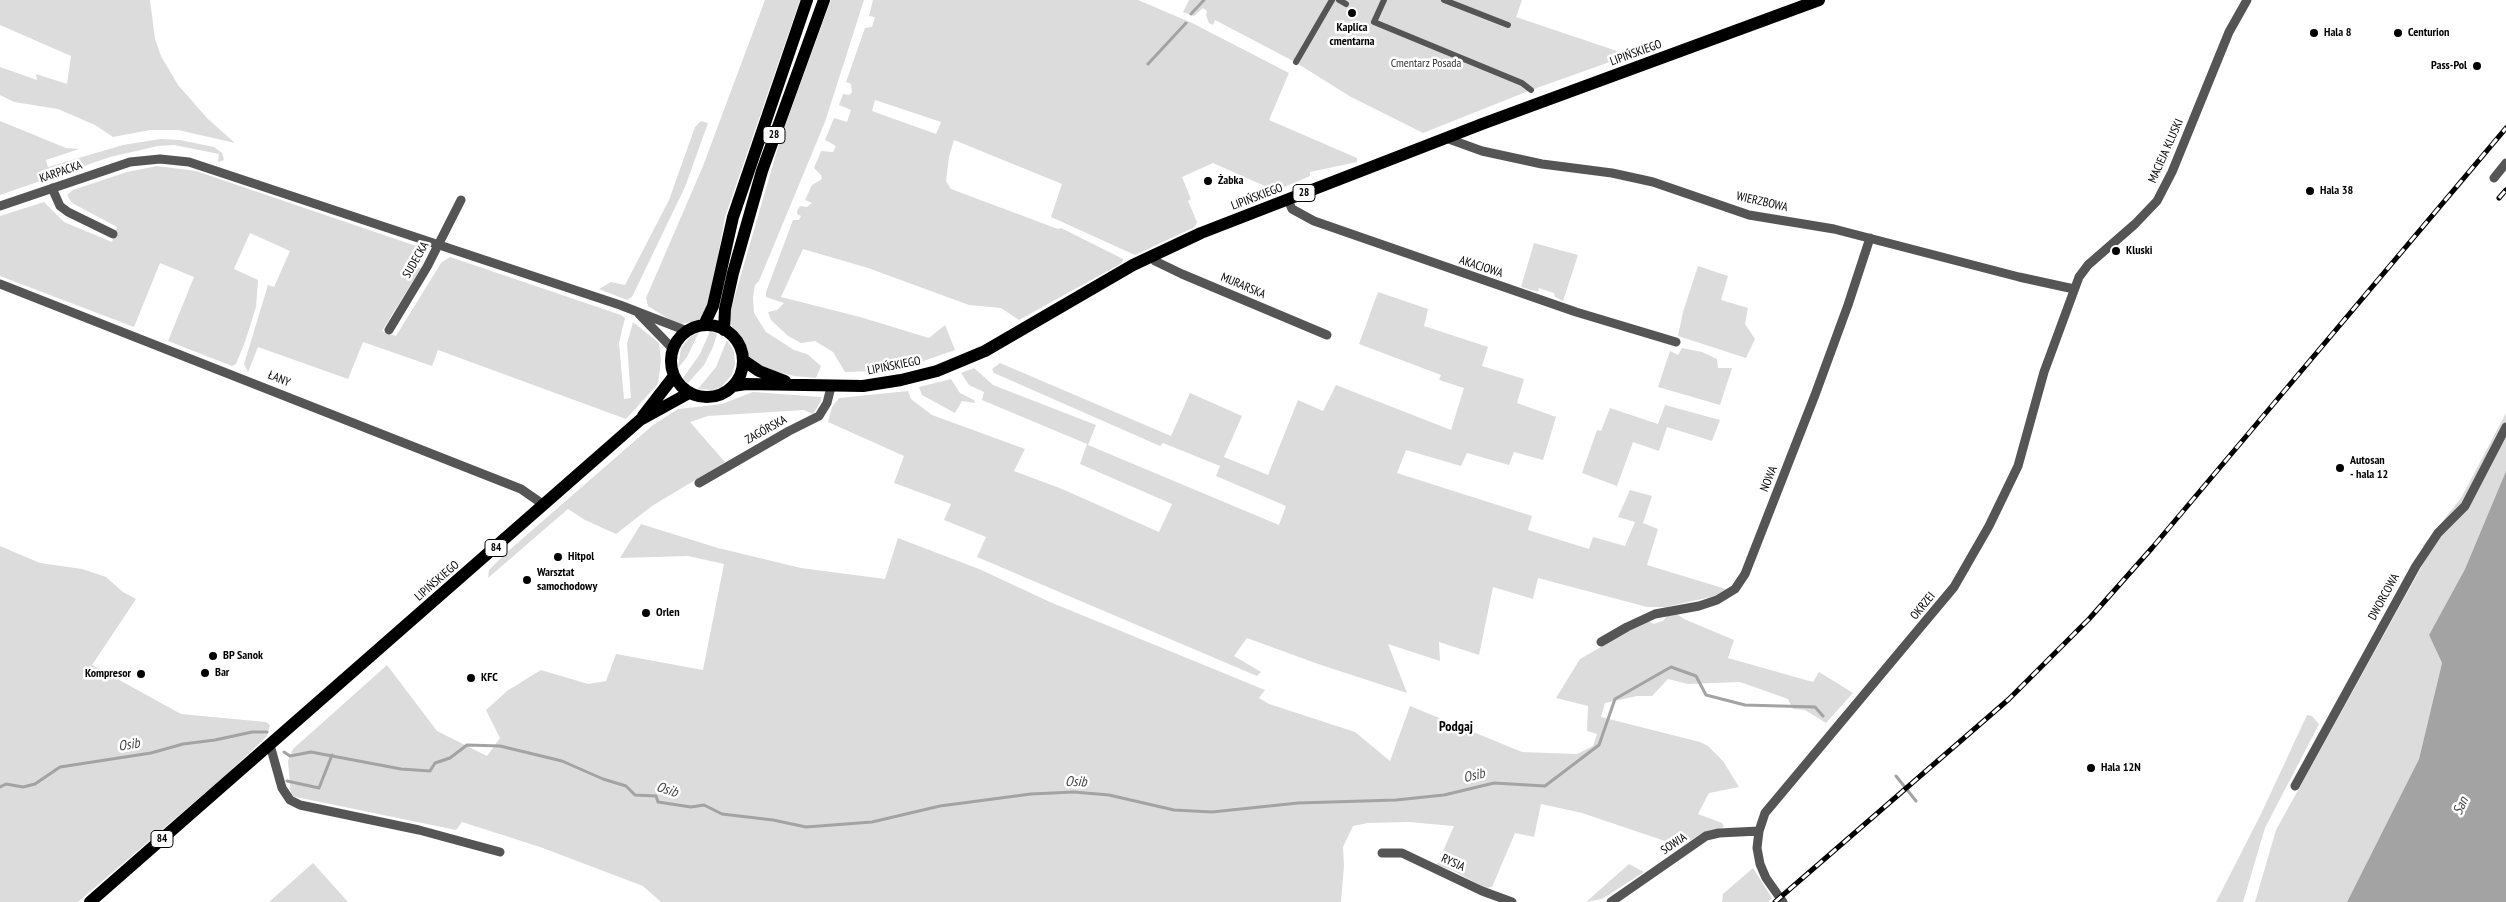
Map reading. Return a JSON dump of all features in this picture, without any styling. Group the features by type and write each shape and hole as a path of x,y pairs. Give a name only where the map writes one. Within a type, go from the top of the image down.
{"main road":[{"name":"28","path":"704,325 714,306 733,217 807,0"},
{"name":"28","path":"724,330 725,309 762,171 824,0"},
{"name":"LIPIŃSKIEGO","path":"733,386 797,385 831,387 895,382 953,365 998,344 1152,255 1446,138 1819,0"},
{"path":"689,393 680,386 674,376 671,361 673,349 678,339 687,331 704,325 724,330 737,342 743,360 740,374 733,386"},
{"name":"LIPIŃSKIEGO","path":"743,360 759,371 797,385"},
{"name":"LIPIŃSKIEGO","path":"90,902 640,420 674,376"},
{"name":"28","path":"689,393 703,397 712,397 726,392 733,386"},
{"name":"LIPIŃSKIEGO","path":"640,420 689,393"}],"street":[{"path":"1296,62 1332,0"},
{"path":"1339,0 1346,4"},
{"path":"1384,0 1374,22 1522,83 1531,90"},
{"path":"1444,0 1508,25"},
{"name":"MACIEJA KLUSKI","path":"2074,288 2088,265 2135,224 2157,201 2172,172 2229,32 2247,0"},
{"name":"WIERZBOWA","path":"1446,138 1490,153 1542,164 1612,173 1653,182 1749,215 1804,223 1870,238 2019,277 2074,288"},
{"name":"KARPACKA","path":"0,206 130,162 160,159 188,162 208,167 638,312 687,331"},
{"path":"2494,178 2506,163"},
{"path":"52,188 60,206 68,212 113,234"},
{"name":"SUDECKA","path":"389,330 440,245 461,200"},
{"name":"AKACJOWA","path":"1288,200 1292,210 1320,224 1576,312 1676,342"},
{"name":"NOWA","path":"1601,642 1626,627 1655,614 1699,606 1717,600 1735,589 1740,582 1785,475 1848,305 1870,238"},
{"name":"MURARSKA","path":"1152,255 1155,261 1182,274 1327,335"},
{"name":"ŁANY","path":"0,284 521,489 544,505"},
{"name":"OKRZEI","path":"1783,902 1766,878 1760,864 1757,848 1759,831 1765,813 1938,607 1962,572 1989,526 2018,466 2044,372 2074,288"},
{"path":"638,312 673,349"},
{"name":"ZAGÓRSKA","path":"699,483 789,431 819,416 827,403 831,387"},
{"name":"DWORCOWA","path":"2294,786 2416,566 2438,533 2465,506 2506,427"},
{"path":"270,745 282,788 290,800 344,815 436,834 500,852"},
{"name":"SOWIA","path":"1611,902 1706,836 1718,833 1759,831"},
{"name":"RYSIA","path":"1382,853 1402,853 1482,891 1512,902"}],"green space":[{"path":"0,0 150,0 155,39 161,56 178,85 208,119 235,143 178,130 150,130 113,137 95,125 58,109 14,102 0,95 0,67 37,80 36,74 67,84 71,56 0,25"},
{"path":"765,0 800,0 725,217 710,301 703,316 698,320 682,324 675,323 648,306 646,298 703,166"},
{"path":"831,0 864,0 825,122 759,281 755,285 753,297 754,313 766,332 794,350 807,354 821,366 816,378 794,376 762,368 749,357 742,340 732,327 729,316 781,137"},
{"path":"873,0 1138,0 1192,23 1289,73 1269,120 1357,158 1357,162 1310,172 1310,176 1282,188 1267,187 1213,163 1182,177 1191,199 1188,201 1197,222 1195,227 1135,255 1051,217 1062,184 954,140 949,157 946,181 951,189 1058,229 1061,228 1123,259 1122,263 1019,320 1001,308 969,305 868,268 803,249 781,297 860,317 929,338 945,325 955,350 912,365 874,371 845,372 833,352 815,341 801,343 788,336 771,320 768,312 777,310 784,303 766,297 766,292 793,220 799,220 801,216 797,214 797,211 800,206 807,207 812,203 805,200 812,185 822,179 821,175 814,168 821,151 833,152 836,146 825,140 834,118 847,122 851,110 839,105 843,94 849,95 852,92 851,84 846,82 865,28 872,27 875,17 869,16","holes":["875,100 941,122 936,134 872,111"]},
{"name":"Cmentarz Posada","path":"1189,0 1522,0 1516,17 1623,53 1621,58 1531,90 1423,133 1351,97 1295,62 1215,20 1213,25 1209,23 1206,15 1207,11 1203,8 1194,16 1183,12"},
{"path":"0,121 66,148 79,149 46,160 48,167 123,145 160,139 180,140 214,147 222,153 224,160 218,162 219,154 174,145 158,146 110,157 0,195"},
{"path":"701,121 708,123 685,187 632,297 627,300 599,289 611,282 625,285 669,200 695,127"},
{"path":"157,166 196,171 419,247 424,256 418,267 421,268 382,331 396,336 441,263 450,257 621,315 625,318 619,343 624,399 631,398 627,344 633,322 659,343 661,360 658,384 626,419 438,350 432,366 363,342 348,379 258,347 248,372 244,364 268,285 274,287 290,251 250,233 234,269 258,280 256,307 245,342 236,364 232,366 168,341 194,277 160,263 134,327 0,276 0,216 44,202 64,222 112,242 117,227 72,203 67,195 73,190 127,172"},
{"path":"1534,243 1578,255 1563,301 1555,297 1554,293 1539,288 1538,292 1521,287"},
{"path":"1698,266 1728,276 1721,300 1748,308 1745,324 1755,339 1746,358 1678,336 1683,312"},
{"path":"1378,292 1428,309 1424,326 1488,347 1482,366 1524,379 1517,403 1556,417 1543,460 1514,452 1509,465 1467,453 1461,466 1406,450 1397,473 1532,516 1528,530 1589,549 1593,537 1625,546 1635,522 1618,517 1630,490 1652,496 1643,523 1658,529 1647,565 1726,589 1715,596 1666,607 1647,607 1538,578 1533,599 1493,587 1479,655 1439,642 1440,661 1388,644 1407,693 1318,664 1247,638 1234,656 1261,672 1257,676 977,557 986,537 944,520 951,504 894,483 904,456 828,422 832,407 839,398 908,391 911,399 932,415 1025,449 1014,471 1062,489 1159,532 1172,504 1080,464 1087,444 982,400 984,392 969,385 961,373 974,368 993,385 1096,425 1088,445 1279,525 1286,506 1216,476 1220,466 1163,443 1160,446 994,373 992,369 1000,363 1171,436 1190,393 1242,416 1224,457 1268,475 1298,400 1323,411 1336,385 1451,430 1464,388 1439,380 1441,375 1359,344"},
{"path":"710,331 717,334 713,347 704,365 688,383 683,378 700,354"},
{"path":"699,332 687,357 678,368 681,348 690,337"},
{"path":"727,340 734,351 735,364 732,375 721,387 713,390 698,389 716,367"},
{"path":"1682,348 1702,352 1717,359 1718,368 1732,368 1720,405 1658,387 1670,351 1678,355"},
{"path":"951,379 960,393 974,400 975,403 962,401 955,413 922,395 919,387"},
{"path":"753,392 821,397 821,401 813,414 804,410 708,416 690,422 725,462 652,506 616,534 585,520 568,509 488,578 489,570 506,553 653,425 678,409 722,404"},
{"path":"1665,405 1720,420 1712,441 1667,427 1659,451 1633,442 1617,486 1582,473 1597,430 1601,431 1610,408 1658,424"},
{"path":"2506,413 2506,471 2465,569 2429,635 2442,663 2419,759 2347,902 2255,902 2276,830 2427,557 2423,546 2461,498"},
{"path":"641,524 718,548 801,568 885,579 898,538 979,569 1050,602 1265,690 1259,698 1269,704 1355,732 1390,761 1410,706 1522,752 1577,754 1593,746 1597,734 1587,731 1588,706 1556,698 1580,659 1648,620 1653,624 1663,621 1668,615 1677,614 1684,619 1734,640 1728,658 1813,682 1819,672 1853,693 1826,723 1805,710 1793,709 1788,699 1740,682 1688,684 1668,679 1652,696 1637,696 1605,703 1601,717 1700,742 1708,746 1723,761 1739,787 1709,793 1698,814 1722,823 1724,827 1701,834 1675,850 1669,843 1662,840 1582,813 1541,804 1534,837 1515,833 1492,887 1485,888 1454,871 1437,865 1454,826 1408,822 1368,823 1353,826 1343,847 1344,866 1341,902 661,902 643,886 540,847 462,822 456,830 291,796 288,761 293,749 387,665 437,731 487,756 500,738 486,710 507,691 541,670 588,684 606,681 616,654 703,670 724,564 688,556 620,558"},
{"path":"0,546 40,563 82,569 106,577 123,592 136,599 92,665 181,714 266,722 270,725 267,736 227,774 78,902 0,902"},
{"path":"2307,715 2312,716 2319,724 2265,828 2243,902 2216,902 2261,814"},
{"path":"313,863 348,902 269,902"},
{"path":"1629,864 1644,872 1602,899 1586,902"},
{"path":"1753,868 1772,898 1768,902 1722,902 1723,894"}],"water":[{"name":"San","path":"2506,471 2506,902 2347,902 2419,759 2442,663 2429,635 2465,569"}],"waterway":[{"path":"1191,14 1204,0"},
{"path":"1148,64 1186,23"},
{"name":"Osib","path":"284,752 290,756 311,752 401,769 430,771 435,763 450,758 467,745 500,746 562,761 603,779 626,786 635,795 656,796 658,802 691,807 704,805 722,814 773,820 806,827 872,822 940,806 1031,794 1074,792 1109,795 1174,810 1212,812 1298,803 1396,800 1444,795 1494,783 1545,786 1599,745 1615,699 1671,667 1696,676 1706,695 1745,705 1815,707 1823,716"},
{"name":"Osib","path":"0,787 6,784 23,787 35,784 60,767 151,753 183,744 215,740 252,732 267,732"},
{"path":"287,781 319,788 332,755"},
{"name":"Osib","path":"1896,776 1916,801"}],"railway":[{"path":"1775,902 2009,699 2089,619 2152,548 2506,128"},
{"path":"2499,198 2506,190"}],"place":[{"name":"Kaplica cmentarna","path":"1352,13"},
{"name":"Hala 8","path":"2314,33"},
{"name":"Centurion","path":"2398,33"},
{"name":"Pass-Pol","path":"2477,66"},
{"name":"Żabka","path":"1208,181"},
{"name":"Hala 38","path":"2310,191"},
{"name":"Kluski","path":"2116,251"},
{"name":"Autosan - hala 12","path":"2340,468"},
{"name":"Hitpol","path":"558,557"},
{"name":"Warsztat samochodowy","path":"527,580"},
{"name":"Orlen","path":"646,613"},
{"name":"BP Sanok","path":"213,656"},
{"name":"Bar","path":"205,673"},
{"name":"Kompresor","path":"141,674"},
{"name":"KFC","path":"471,678"},
{"name":"Hala 12N","path":"2091,768"}],"district":[{"name":"Podgaj","path":"1456,727"}]}
